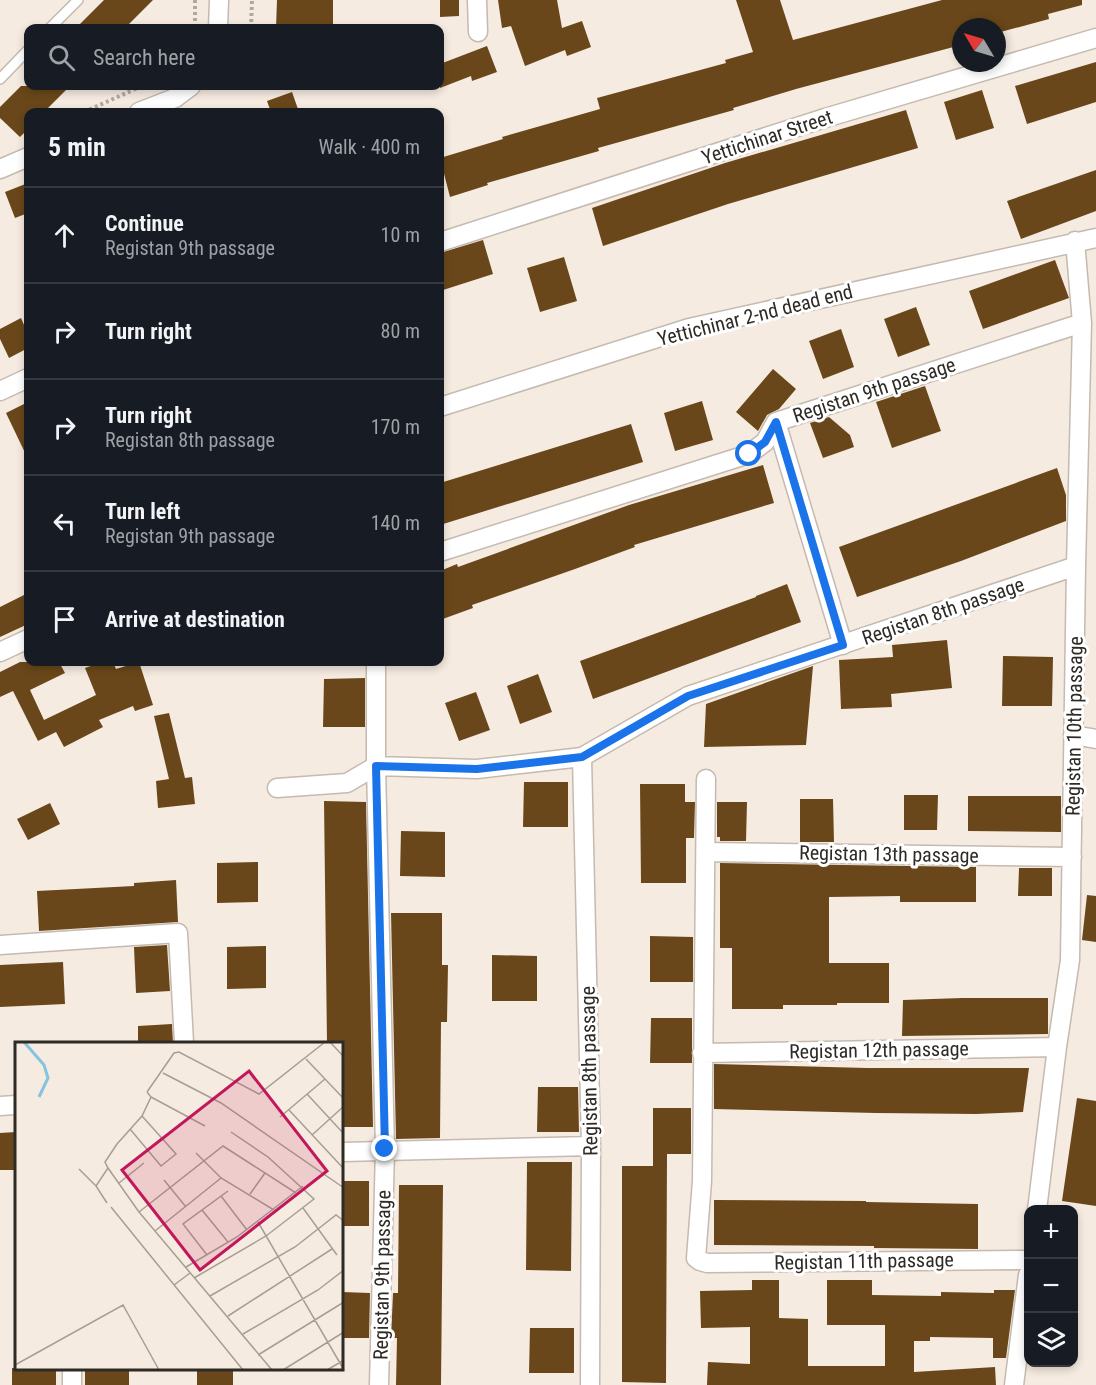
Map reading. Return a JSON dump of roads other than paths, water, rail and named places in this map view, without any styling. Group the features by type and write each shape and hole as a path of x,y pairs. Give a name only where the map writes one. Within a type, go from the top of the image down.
{"street":[{"path":"218,24 219,0"},
{"path":"477,0 478,32"},
{"name":"Yettichinаr Street","path":"444,241 825,118 1096,38"},
{"path":"149,108 175,98 186,90"},
{"path":"0,169 24,159"},
{"name":"Yettichinаr 2-nd dead end","path":"444,406 689,328 1096,238"},
{"name":"Registan 10th passage","path":"1037,1205 1070,960 1082,323 1075,241"},
{"name":"Registan 9th passage","path":"444,551 749,454 765,442 776,422 1082,323"},
{"path":"0,391 24,380"},
{"path":"776,422 843,645"},
{"name":"Registan 8th passage","path":"376,766 477,769 582,757 688,696 1076,566"},
{"path":"0,651 24,641"},
{"name":"Registan 9th passage","path":"376,666 376,766 385,1149 379,1385"},
{"path":"1073,735 1096,739"},
{"name":"Registan 8th passage","path":"582,757 591,1146 590,1385"},
{"path":"277,788 347,783 376,766"},
{"path":"702,1053 705,779"},
{"name":"Registan 13th passage","path":"706,852 1072,857"},
{"path":"0,945 178,933 184,1042"},
{"name":"Registan 12th passage","path":"702,1053 1057,1047"},
{"name":"Registan 11th passage","path":"702,1053 702,1181 696,1258 700,1261 707,1263 1024,1260"},
{"path":"0,1106 15,1105"},
{"path":"344,1152 385,1149 591,1146"},
{"path":"1014,1385 1024,1312"}],"lane":[{"path":"54,24 78,0"},
{"path":"0,79 24,54"}]}
